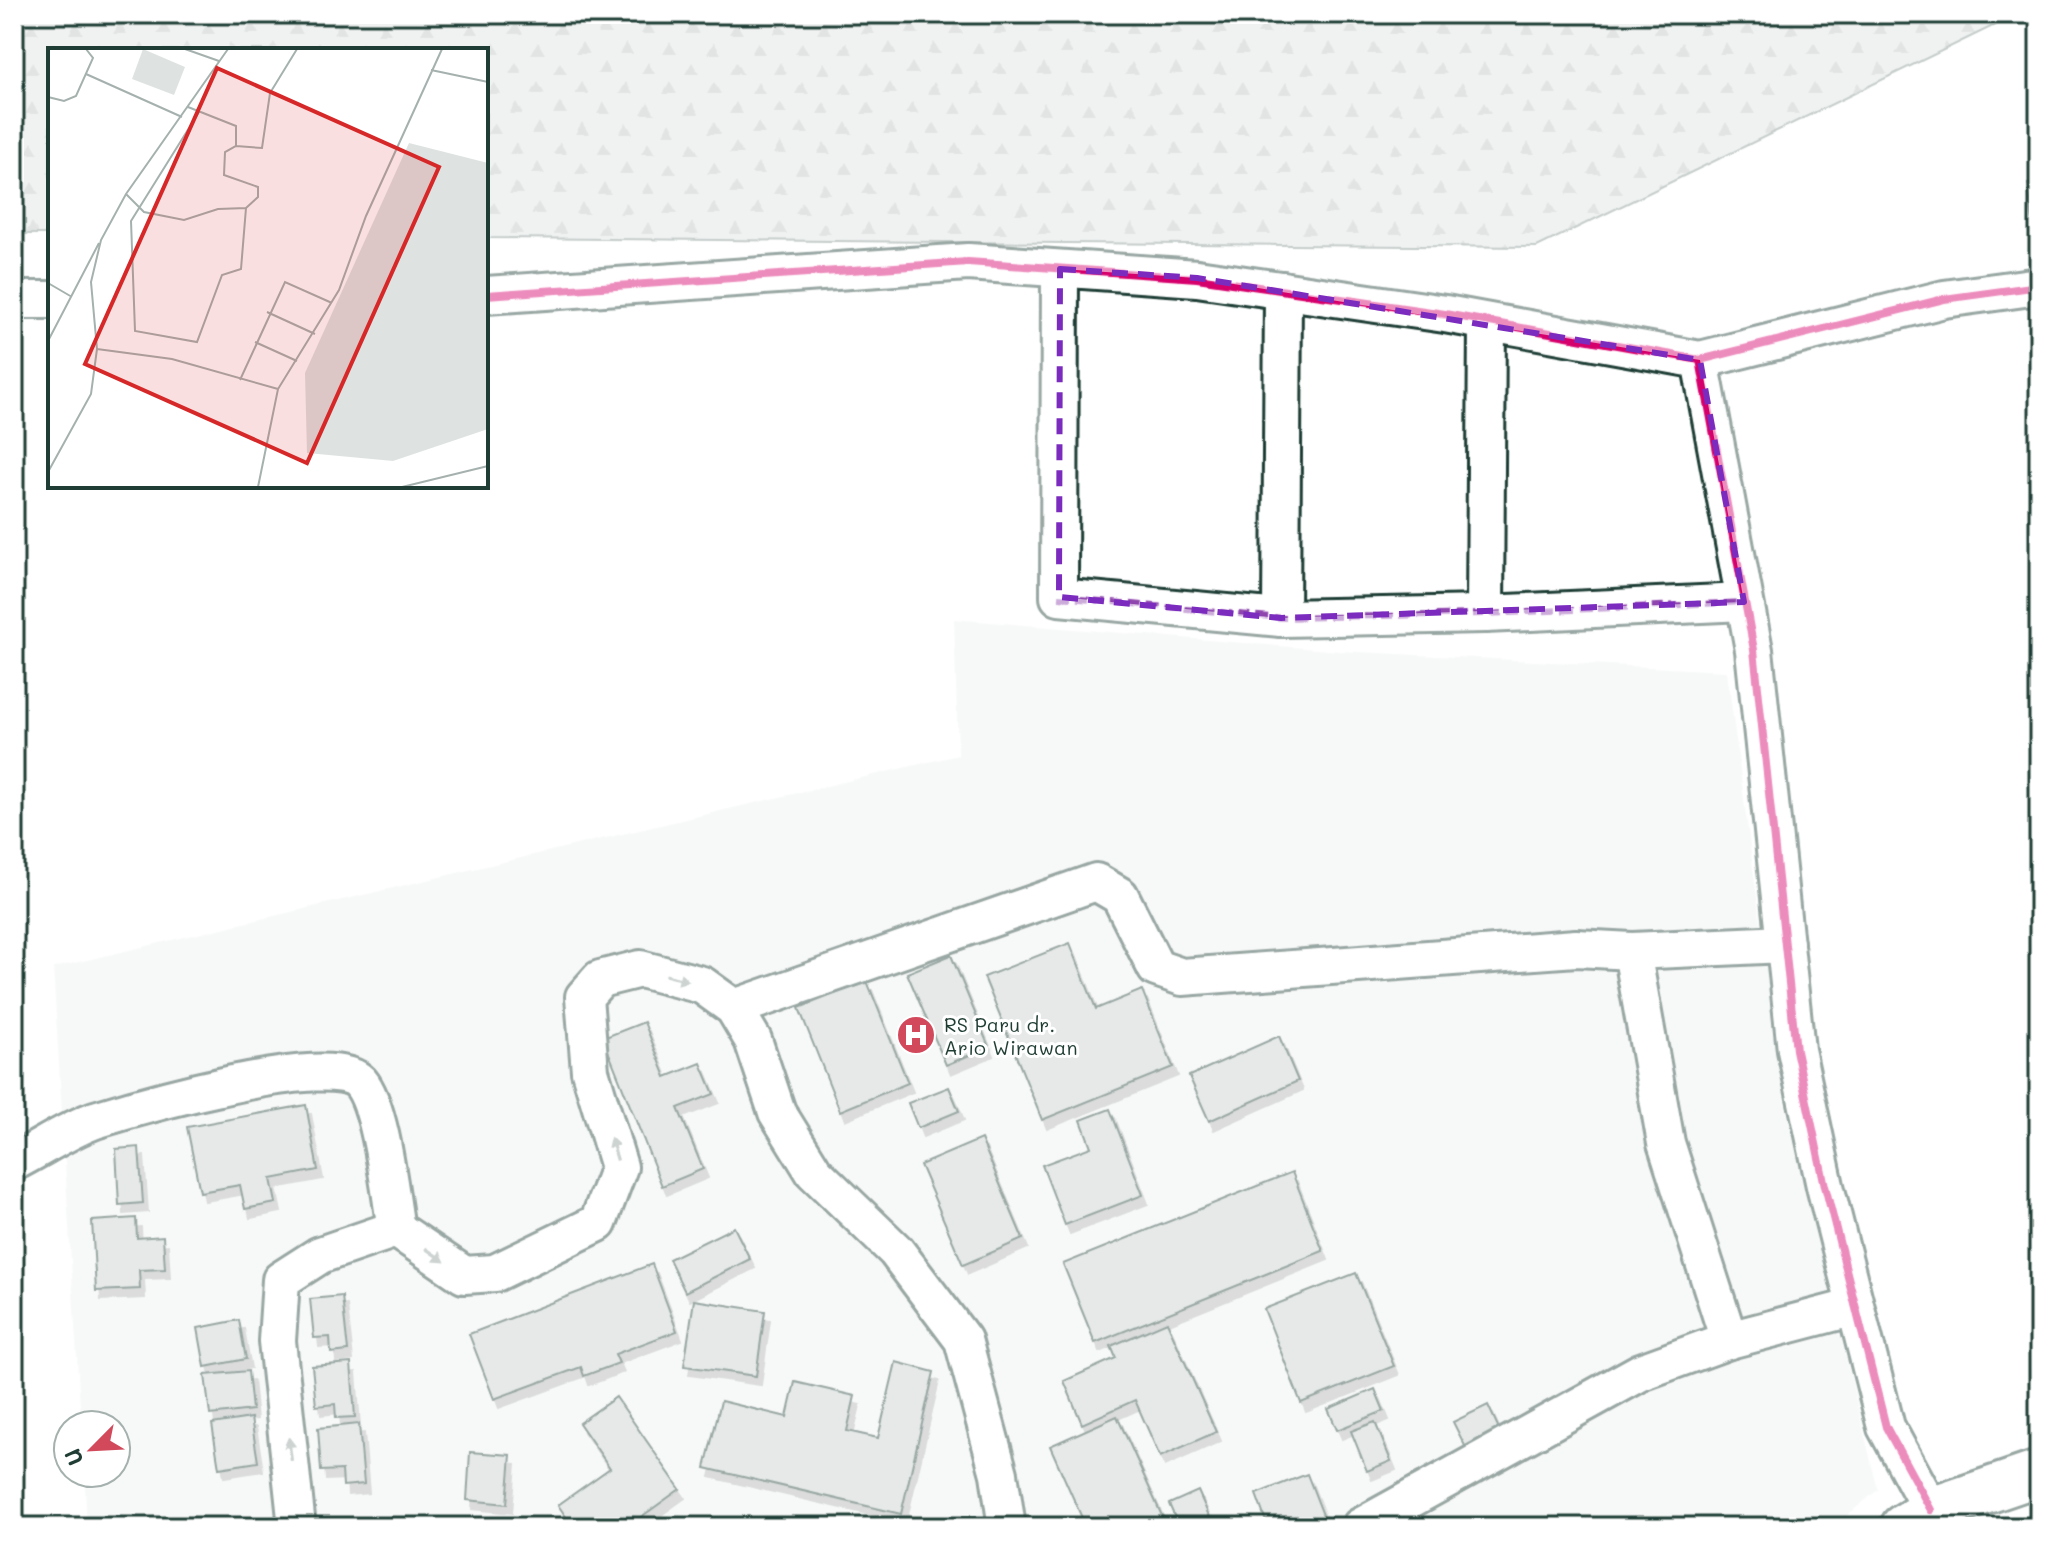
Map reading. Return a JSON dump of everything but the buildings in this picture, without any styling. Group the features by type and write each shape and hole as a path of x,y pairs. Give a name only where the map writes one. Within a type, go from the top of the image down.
{"main road":[{"path":"1917,1519 2039,1473"}],"street":[{"path":"488,295 968,262 1197,278 1487,322 1700,360 1944,299 2039,286"},
{"path":"1060,269 1059,597 1281,618 1485,614 1744,602"},
{"path":"1281,618 1283,290"},
{"path":"14,300 48,300"},
{"path":"1485,614 1487,322"},
{"path":"1700,360 1754,650 1796,1050 1855,1307 1886,1427 1917,1519"},
{"path":"734,1008 1096,882 1120,896 1156,968 1182,977 1576,948 1632,951 1785,944"},
{"path":"1632,951 1666,1143 1729,1340"},
{"path":"14,1162 93,1121 268,1076 317,1071 341,1074 358,1080 372,1100 396,1229 464,1275 495,1273 598,1223 619,1167 590,1071 584,997 600,979 640,969 702,985 734,1008 753,1040 777,1112 814,1172 896,1251 963,1340 999,1474 1007,1527"},
{"path":"297,1527 277,1341 281,1280 320,1255 396,1229"},
{"path":"1360,1527 1641,1372 1729,1340 1855,1307"}],"highlighted area":[{"path":"1060,269 1197,278 1700,360 1744,602 1281,618 1059,597"}],"shaded area":[{"name":"RS Paru dr. Ario Wirawan","path":"954,619 1341,651 1727,671 1784,1101 1878,1490 1833,1527 87,1527 85,1489 132,1489 132,1409 80,1409 53,968 958,755"}],"green space":[{"path":"14,14 1991,14 1995,25 1537,247 488,238 488,48 48,48 48,234 14,234"}],"marked path":[{"path":"1059,597 1281,618 1485,614 1744,602"}],"cycle path":[{"path":"488,295 968,262 1197,278 1445,314 1700,360 1944,299 2039,286"},
{"path":"1700,360 1754,650 1796,1050 1825,1186 1886,1427 1931,1510"}],"place":[{"name":"RS Paru dr. Ario Wirawan","path":"916,1035"}]}
